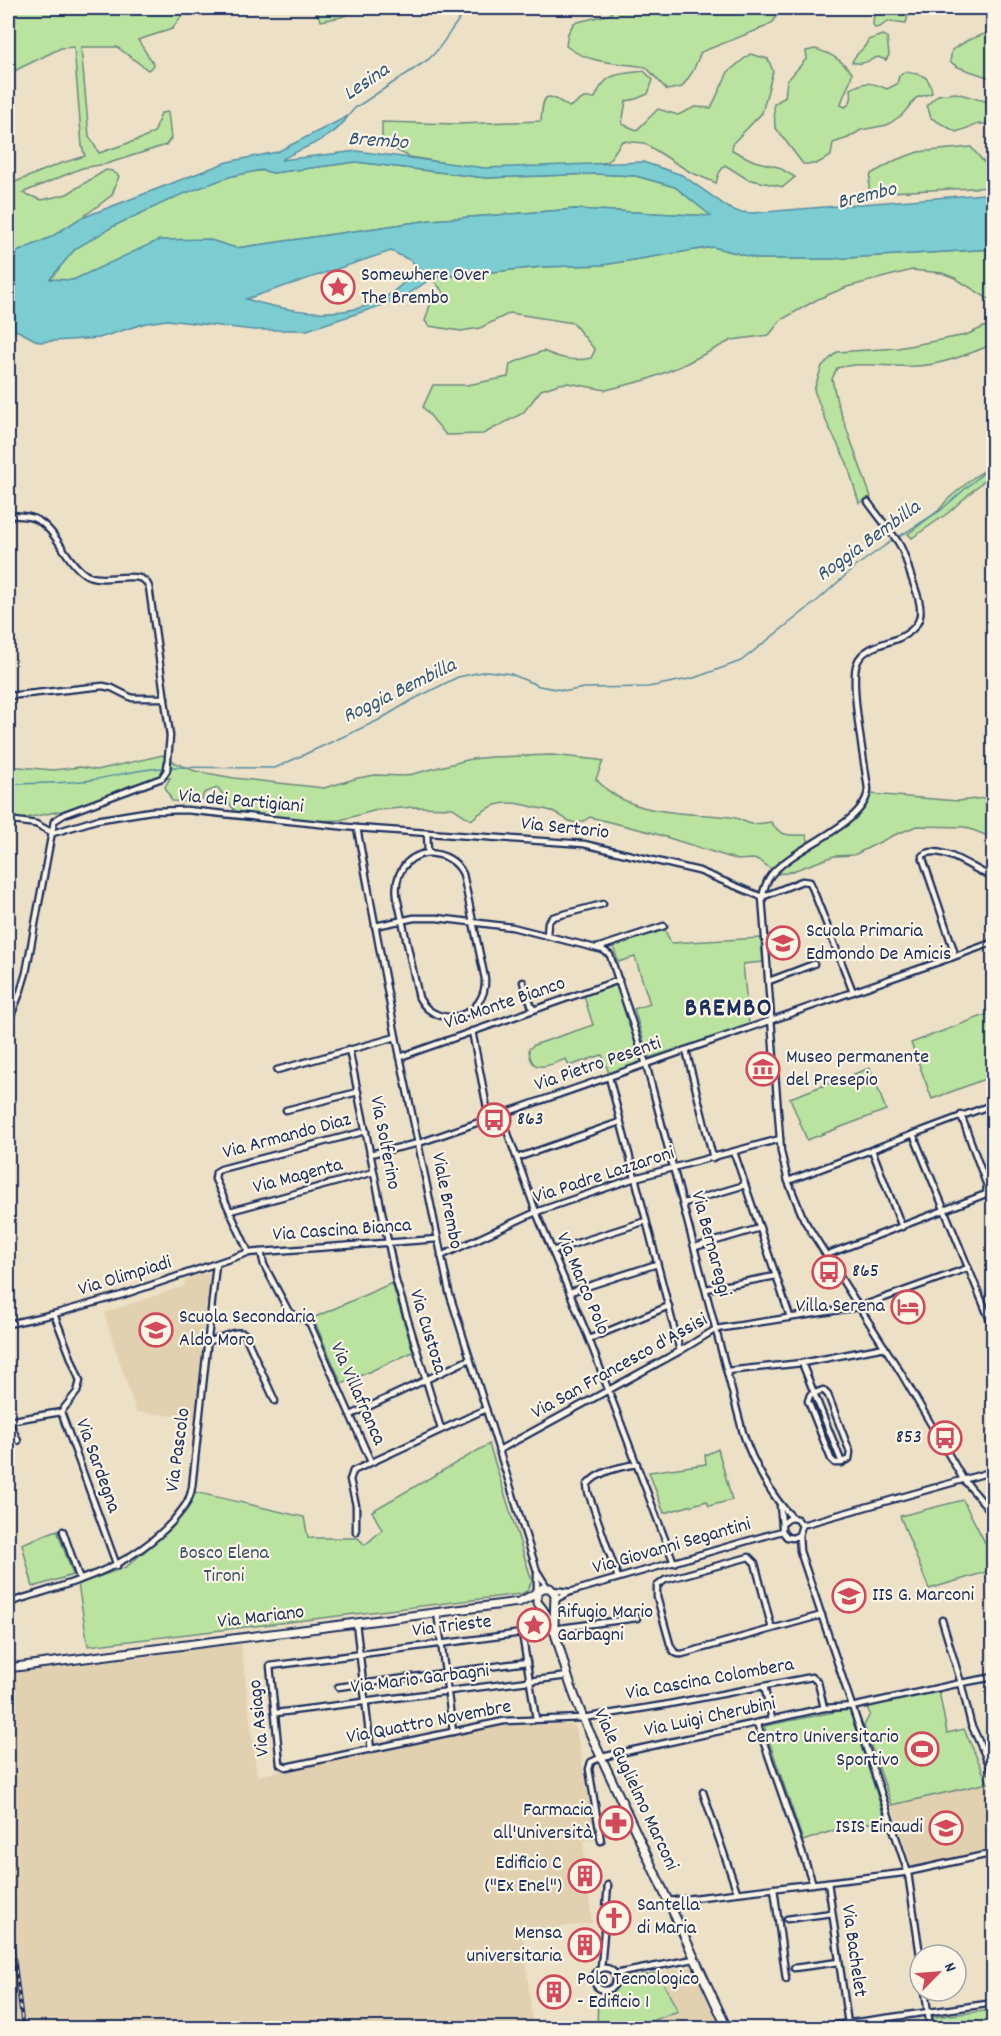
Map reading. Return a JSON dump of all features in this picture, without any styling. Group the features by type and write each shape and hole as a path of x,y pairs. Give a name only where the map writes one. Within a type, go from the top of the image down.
{"street":[{"path":"868,502 900,546 920,603 921,615 912,630 866,652 856,663 855,682 868,789 863,806 844,823 781,866 768,880 762,897 780,1139 788,1181 801,1215 885,1347 963,1479 993,1515"},
{"path":"8,515 28,517 40,522 77,567 87,575 101,579 140,577 147,581 170,739 167,767 161,779 61,815 54,822 24,979 8,1023"},
{"path":"8,696 103,686 111,687 129,697 165,698"},
{"name":"Via dei Partigiani","path":"53,833 96,820 170,810 208,811 357,828"},
{"path":"8,820 38,824 53,833"},
{"name":"Via Sertorio","path":"357,828 600,846 699,871 762,897"},
{"name":"Viale Brembo","path":"357,828 400,1057 453,1306 537,1571 549,1589"},
{"path":"427,833 428,853"},
{"path":"954,956 922,856 932,852 951,856 993,878"},
{"path":"428,853 448,858 460,868 466,881 484,975 484,989 480,999 471,1010 461,1016 451,1018 432,1013 420,1000 415,986 402,920 396,891 398,876 403,866 411,858 428,853"},
{"path":"762,897 804,881 810,882 853,992"},
{"path":"547,936 548,922 553,917 603,904"},
{"path":"375,926 427,917 512,927 597,948 664,926"},
{"name":"Via Pietro Pesenti","path":"370,1154 419,1143 993,942"},
{"name":"Via Bernareggi","path":"597,948 610,955 646,1064 746,1442 779,1503"},
{"path":"769,981 814,964"},
{"name":"Via Monte Bianco","path":"400,1057 619,980"},
{"path":"523,982 533,1010"},
{"path":"472,1031 489,1118"},
{"path":"277,1070 396,1037"},
{"name":"Via Solferino","path":"350,1050 388,1243"},
{"path":"686,1050 713,1158"},
{"path":"609,1077 680,1351"},
{"path":"286,1110 358,1092"},
{"path":"788,1181 993,1104"},
{"name":"Via Marco Polo","path":"501,1114 536,1212 589,1339 674,1563"},
{"path":"826,1255 985,1195 988,1190 961,1116"},
{"path":"517,1158 620,1122"},
{"name":"Via Armando Diaz","path":"230,1210 215,1179 216,1172 221,1169 366,1131"},
{"path":"913,1134 993,1330"},
{"name":"Via Padre Lazzaroni","path":"441,1256 536,1212 635,1178 780,1139"},
{"path":"872,1149 902,1227"},
{"path":"734,1152 790,1317"},
{"name":"Via Magenta","path":"230,1210 374,1172"},
{"path":"684,1203 745,1185"},
{"path":"230,1210 249,1253"},
{"path":"552,1251 646,1221"},
{"path":"695,1247 760,1228"},
{"name":"Via Cascina Bianca","path":"249,1253 438,1239"},
{"name":"Via Custoza","path":"388,1243 396,1281 441,1429"},
{"name":"Via Villafranca","path":"261,1252 264,1265 288,1310 294,1316 305,1319 310,1324 371,1462"},
{"name":"Via Olimpiadi","path":"8,1324 122,1296 249,1253"},
{"name":"Via Pascolo","path":"8,1603 117,1566 163,1531 188,1502 192,1486 216,1264"},
{"path":"570,1292 657,1264"},
{"name":"Via San Francesco d'Assisi","path":"499,1450 609,1391 716,1329 859,1306 968,1268"},
{"path":"706,1289 776,1276"},
{"path":"589,1339 669,1306"},
{"name":"Via Sardegna","path":"54,1314 80,1383 77,1392 61,1412 117,1566"},
{"path":"208,1341 237,1332 244,1333 275,1401"},
{"path":"727,1371 802,1363 885,1347"},
{"path":"351,1415 470,1359"},
{"path":"802,1363 842,1463"},
{"path":"822,1390 828,1395 850,1452 849,1459 842,1463 835,1463 831,1459 808,1403 809,1396 814,1393 822,1390"},
{"path":"356,1532 356,1505 350,1476 354,1470 486,1409"},
{"path":"18,1441 8,1421 61,1412"},
{"path":"618,1578 587,1485 590,1481 612,1470 637,1464"},
{"path":"802,1525 993,1471"},
{"path":"779,1503 802,1525"},
{"path":"779,1503 782,1531 800,1551"},
{"path":"783,1524 787,1519 793,1518"},
{"path":"802,1525 799,1535 800,1551 908,1872 918,1943"},
{"path":"63,1531 80,1580"},
{"name":"Via Giovanni Segantini","path":"555,1601 570,1592 782,1531"},
{"path":"790,1538 799,1535"},
{"path":"772,1629 755,1563 750,1558 745,1557 665,1580 657,1586 657,1597 670,1644 676,1653 682,1654 772,1629 822,1615"},
{"name":"Viale Brembo","path":"537,1571 537,1592"},
{"path":"537,1592 549,1589"},
{"name":"Via Giovanni Segantini","path":"549,1589 570,1592"},
{"name":"Viale Guglielmo Marconi","path":"549,1589 555,1601 554,1628"},
{"name":"Viale Guglielmo Marconi","path":"537,1592 535,1599 554,1628 583,1718 727,2028"},
{"name":"Via Mariano","path":"519,1602 537,1592"},
{"path":"541,1606 549,1607 555,1601"},
{"name":"Via Mariano","path":"8,1668 519,1602 541,1606"},
{"path":"437,1612 453,1732"},
{"name":"Via Trieste","path":"270,1666 637,1618"},
{"path":"942,1620 971,1724 993,1775"},
{"path":"356,1623 371,1750"},
{"path":"522,1633 536,1719"},
{"path":"338,1687 526,1662"},
{"name":"Via Asiago","path":"270,1666 282,1767"},
{"name":"Via Mario Garbagni","path":"276,1713 568,1676"},
{"path":"824,1708 853,1706 993,1677"},
{"name":"Via Cascina Colombera","path":"583,1718 814,1678 818,1682 824,1708"},
{"path":"764,1686 772,1719"},
{"name":"Via Luigi Cherubini","path":"602,1757 824,1708"},
{"name":"Via Quattro Novembre","path":"282,1767 504,1721 583,1718"},
{"path":"757,1723 813,1884"},
{"path":"601,1841 589,1768 591,1762 602,1757"},
{"path":"703,1792 737,1892"},
{"path":"668,1900 908,1872 993,1853"},
{"name":"Via Bachelet","path":"828,1882 848,2025"},
{"path":"601,1968 608,1968 615,1974 615,1984 609,1989 597,1986 594,1980 601,1968 608,1885"},
{"path":"774,1888 786,1979"},
{"path":"787,1919 832,1912"},
{"path":"615,1974 694,1959"},
{"path":"794,1968 839,1962"},
{"path":"927,2003 930,2028"},
{"path":"814,2028 993,2003"}],"shaded area":[{"name":"Scuola Secondaria Aldo Moro","path":"209,1274 212,1279 210,1303 205,1305 201,1347 205,1351 197,1418 136,1412 104,1313 184,1286 185,1280"},
{"path":"241,1644 257,1776 493,1725 571,1724 576,1728 596,1840 583,1841 592,1923 523,1932 533,2028 8,2028 8,1674"},
{"name":"ISIS Einaudi","path":"988,1783 993,1796 993,1851 912,1869 892,1805"},
{"path":"694,1967 721,2028 597,2028 598,1997 613,1992 621,1979"}],"green space":[{"path":"8,8 199,8 183,14 172,29 138,40 154,65 148,70 117,47 81,47 89,136 99,153 146,137 155,131 161,113 168,112 171,138 166,145 106,164 82,168 22,193 42,200 67,194 106,170 119,176 112,195 91,211 54,236 8,256 8,185 85,156 82,146 74,47 61,48 8,74"},
{"path":"314,8 360,8 341,17 321,21"},
{"path":"612,8 704,8 708,10 714,8 772,8 778,13 773,22 765,27 701,52 693,71 682,87 667,90 646,67 595,60 566,46 568,33 574,23 611,14"},
{"path":"868,8 898,10 910,8 906,23 888,21 875,28 874,14 867,11"},
{"path":"993,31 993,79 950,62 952,50 968,40"},
{"path":"882,35 887,37 889,55 886,60 878,57 863,63 852,62 868,40"},
{"path":"815,49 836,58 852,73 841,105 845,107 851,100 851,89 869,83 887,89 897,84 899,76 905,72 924,76 929,82 932,93 916,98 902,115 887,125 861,130 833,143 831,156 816,164 803,164 775,127 774,104 785,97 787,81 807,58 806,51"},
{"path":"750,54 768,59 773,71 762,113 733,143 732,150 754,161 778,167 795,177 783,187 747,179 725,165 716,183 690,172 644,143 622,141 608,162 536,173 474,168 410,157 382,143 382,122 458,124 541,121 544,100 547,98 555,98 569,107 584,98 595,98 604,83 614,76 644,71 653,80 648,94 626,101 622,124 637,130 658,109 678,115 695,107 711,108 728,72"},
{"path":"956,93 985,101 993,99 993,124 979,124 956,132 931,118 927,105 938,95"},
{"path":"971,147 987,166 993,168 993,187 869,193 871,174 896,160 918,152"},
{"path":"356,162 486,178 594,174 636,176 675,187 712,216 575,209 431,220 236,248 207,239 102,267 73,280 50,280 73,251 93,237 139,213 192,190 240,174 261,171 273,173"},
{"path":"713,247 759,259 830,259 993,249 993,302 955,278 942,273 912,270 847,287 818,299 781,320 769,335 732,340 681,366 646,380 606,390 568,383 541,390 523,413 483,434 446,435 423,407 433,385 467,385 508,377 510,364 543,351 579,360 591,358 595,350 573,323 510,313 480,328 461,331 429,326 425,321 430,305 444,293 432,278 542,267 603,265"},
{"path":"993,323 993,344 946,361 917,366 857,365 837,368 832,379 837,402 871,497 859,503 847,463 825,419 814,390 822,366 837,352 898,348 966,335"},
{"path":"993,465 993,475 989,476 948,513 912,538 908,534 939,510 974,477"},
{"path":"163,755 195,771 234,778 324,788 375,775 405,776 471,759 552,755 599,760 603,761 596,779 609,791 624,800 677,813 733,817 752,824 771,822 782,833 806,835 811,847 855,819 871,794 958,801 993,797 993,838 965,827 917,826 854,855 834,856 787,873 777,874 759,860 738,860 650,832 590,817 576,823 552,811 518,804 495,805 471,820 453,808 414,807 377,810 340,820 286,820 235,811 218,788 204,793 201,802 172,801 165,787 170,778 128,786 92,803 66,810 21,819 8,818 8,766 53,770 80,767 97,770"},
{"path":"664,928 671,943 761,938 763,962 743,964 749,1025 649,1058 634,1009 650,1004 635,957 618,962 613,945"},
{"path":"616,985 643,1061 609,1073 602,1055 569,1066 566,1059 548,1066 537,1066 533,1063 529,1049 534,1045 593,1025 584,996"},
{"path":"993,1012 993,1076 932,1099 911,1043"},
{"path":"870,1068 886,1110 807,1140 790,1098"},
{"path":"392,1283 413,1352 342,1384 313,1318"},
{"name":"Bosco Elena Tironi","path":"489,1444 532,1581 527,1591 521,1594 88,1646 78,1584 126,1567 173,1527 195,1492 304,1517 308,1538 358,1538 365,1545 382,1530 372,1511"},
{"path":"718,1449 732,1500 709,1506 707,1501 664,1513 649,1472 706,1464 705,1455"},
{"path":"963,1500 993,1558 993,1570 929,1589 900,1516"},
{"path":"57,1530 73,1575 33,1587 22,1544"},
{"name":"Centro Universitario Sportivo","path":"939,1691 947,1733 964,1729 988,1783 892,1805 864,1726 870,1714 867,1707"},
{"path":"849,1709 885,1819 865,1824 864,1820 803,1841 764,1726"},
{"path":"658,1973 678,2011 633,2028 597,2028 598,1997 613,1992 621,1979"},
{"path":"993,2010 993,2028 935,2028 933,2017"}],"water":[{"path":"348,116 326,137 281,160 357,151 485,168 643,162 682,175 729,208 739,212 753,213 984,194 993,209 993,249 830,259 759,259 713,247 603,265 542,267 432,278 401,299 307,330 254,330 167,320 146,323 99,338 39,342 18,331 8,330 8,256 51,237 79,219 227,162 277,152","holes":["356,162 486,178 594,174 636,176 675,187 711,216 575,209 431,220 236,248 207,239 159,240 73,280 50,279 75,249 114,226 178,196 229,177 261,170 273,173","391,251 412,261 418,270 386,297 370,305 352,310 316,312 280,308 246,299"]}],"waterway":[{"name":"Lesina","path":"348,116 355,108 429,59 459,19 471,8"},
{"name":"Roggia Bembilla","path":"897,538 941,510 982,474 994,469"},
{"name":"Roggia Bembilla","path":"169,767 275,768 377,721 458,677 487,671 511,674 539,686 568,691 584,688 648,687 694,678 741,661 817,601 856,566 893,540"},
{"name":"Roggia Bembilla","path":"8,784 81,781 164,768"}],"railway":[{"path":"8,1907 23,2028"}],"place":[{"name":"Somewhere Over The Brembo","path":"338,287"},
{"name":"Scuola Primaria Edmondo De Amicis","path":"783,943"},
{"name":"Museo permanente del Presepio","path":"763,1069"},
{"name":"863","path":"494,1120"},
{"name":"865","path":"829,1272"},
{"name":"Villa Serena","path":"908,1307"},
{"name":"Scuola Secondaria Aldo Moro","path":"156,1330"},
{"name":"853","path":"945,1438"},
{"name":"IIS G. Marconi","path":"849,1596"},
{"name":"Rifugio Mario Garbagni","path":"534,1625"},
{"name":"Centro Universitario Sportivo","path":"922,1749"},
{"name":"Farmacia all'Università","path":"616,1823"},
{"name":"ISIS Einaudi","path":"946,1828"},
{"name":"Edificio C (\"Ex Enel\")","path":"585,1876"},
{"name":"Santella di Maria","path":"614,1918"},
{"name":"Mensa universitaria","path":"585,1945"},
{"name":"Polo Tecnologico - Edificio 1","path":"554,1992"}],"district":[{"name":"BREMBO","path":"729,1009"}],"water label":[{"name":"Brembo","path":"378,142"},
{"name":"Brembo","path":"867,197"}]}
